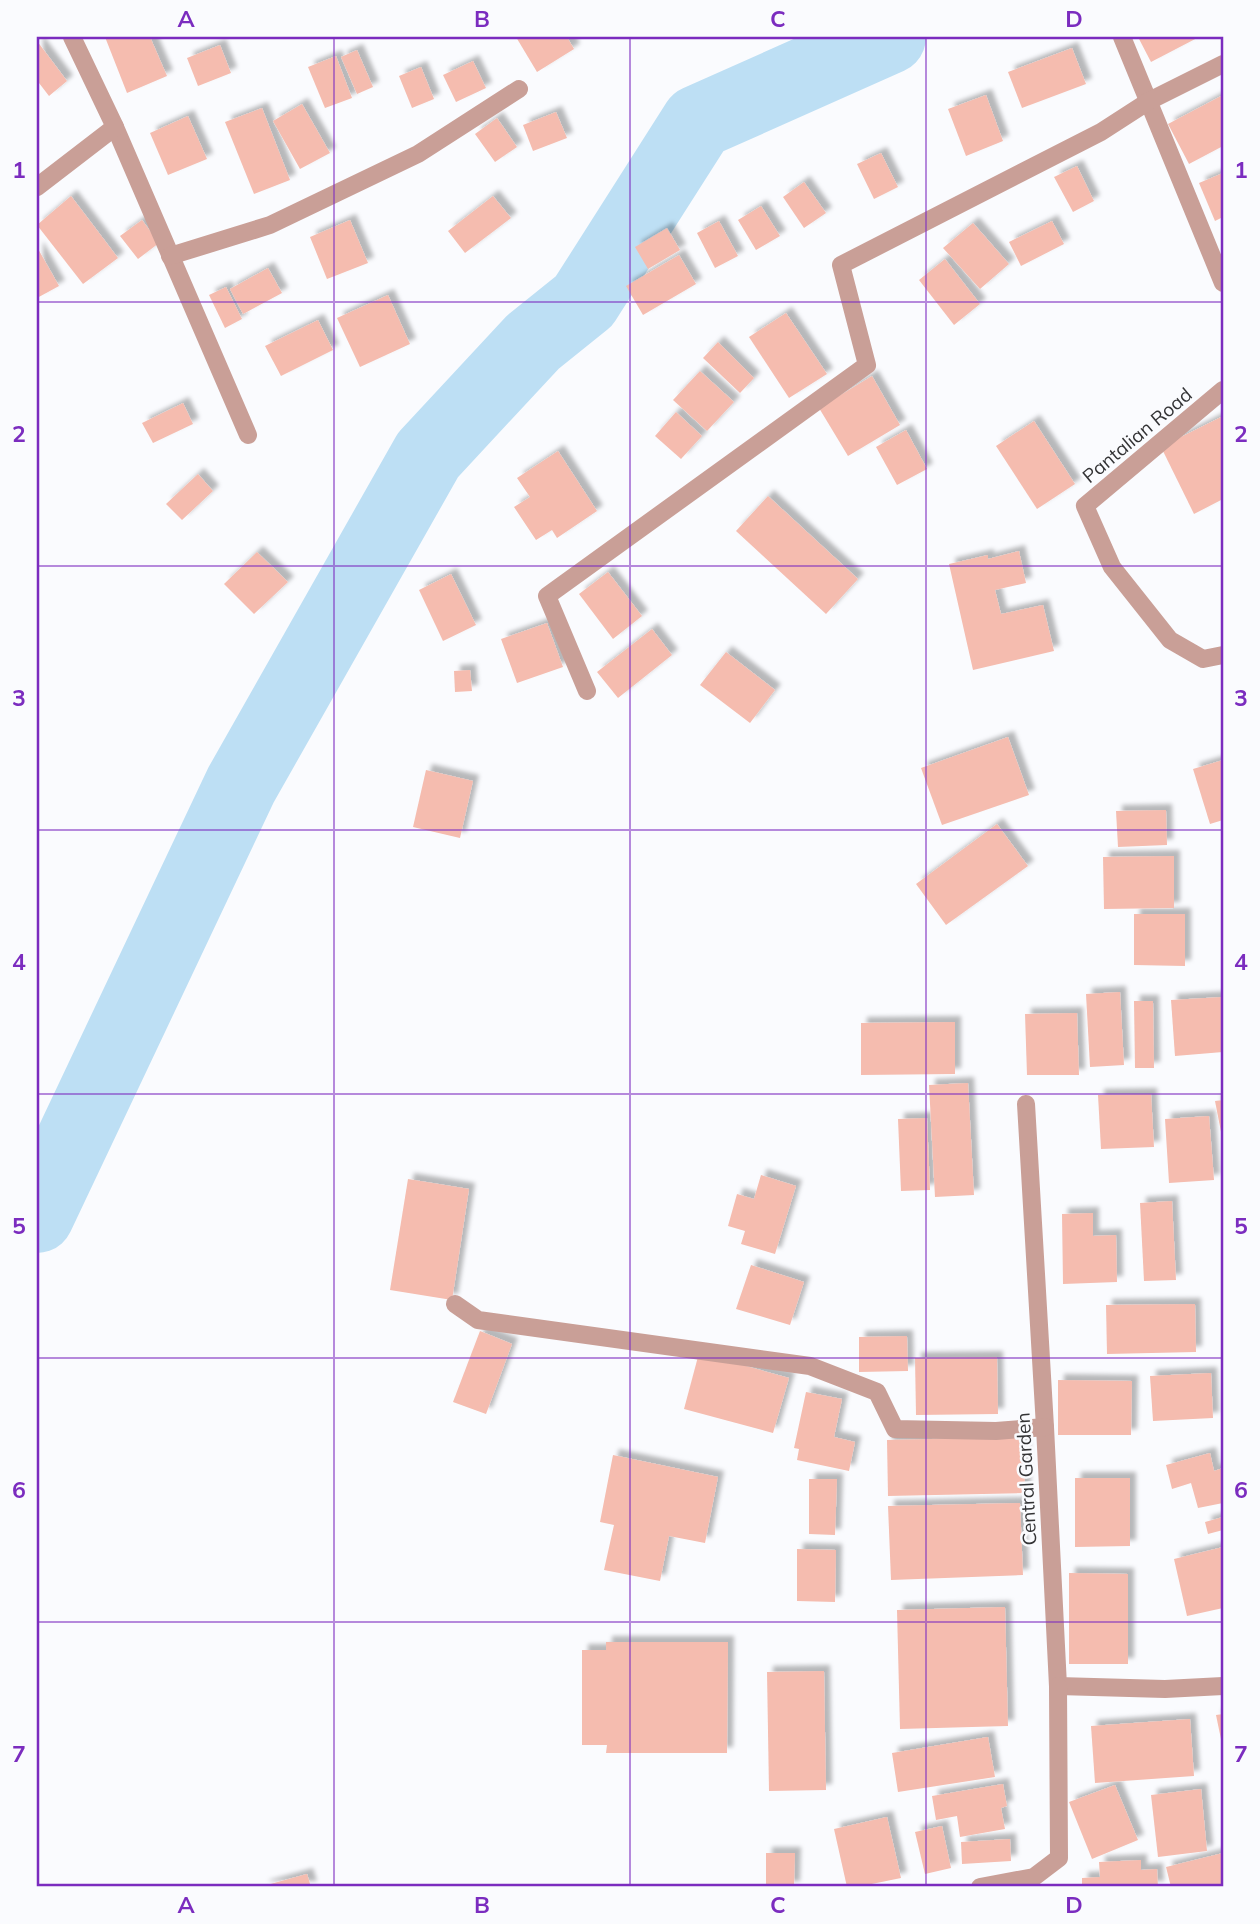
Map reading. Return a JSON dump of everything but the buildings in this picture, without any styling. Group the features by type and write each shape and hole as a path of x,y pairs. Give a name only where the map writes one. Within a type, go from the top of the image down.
{"street":[{"path":"72,37 248,435"},
{"path":"1122,37 1223,283"},
{"path":"587,691 547,596 867,365 841,265 1101,132 1149,102 1223,64"},
{"path":"170,256 270,225 418,154 519,89"},
{"path":"37,187 114,127"},
{"name":"Pantalian Road","path":"1223,390 1085,506 1112,567 1170,640 1203,659 1223,655"},
{"name":"Central Garden","path":"980,1887 1034,1877 1059,1858 1058,1686 1026,1104"},
{"path":"455,1304 478,1320 810,1366 877,1392 895,1429 996,1431 1045,1427"},
{"path":"1058,1686 1165,1689 1223,1686"}],"waterway":[{"path":"37,1216 241,785 428,455 533,342 584,301 698,122 889,37"}]}
